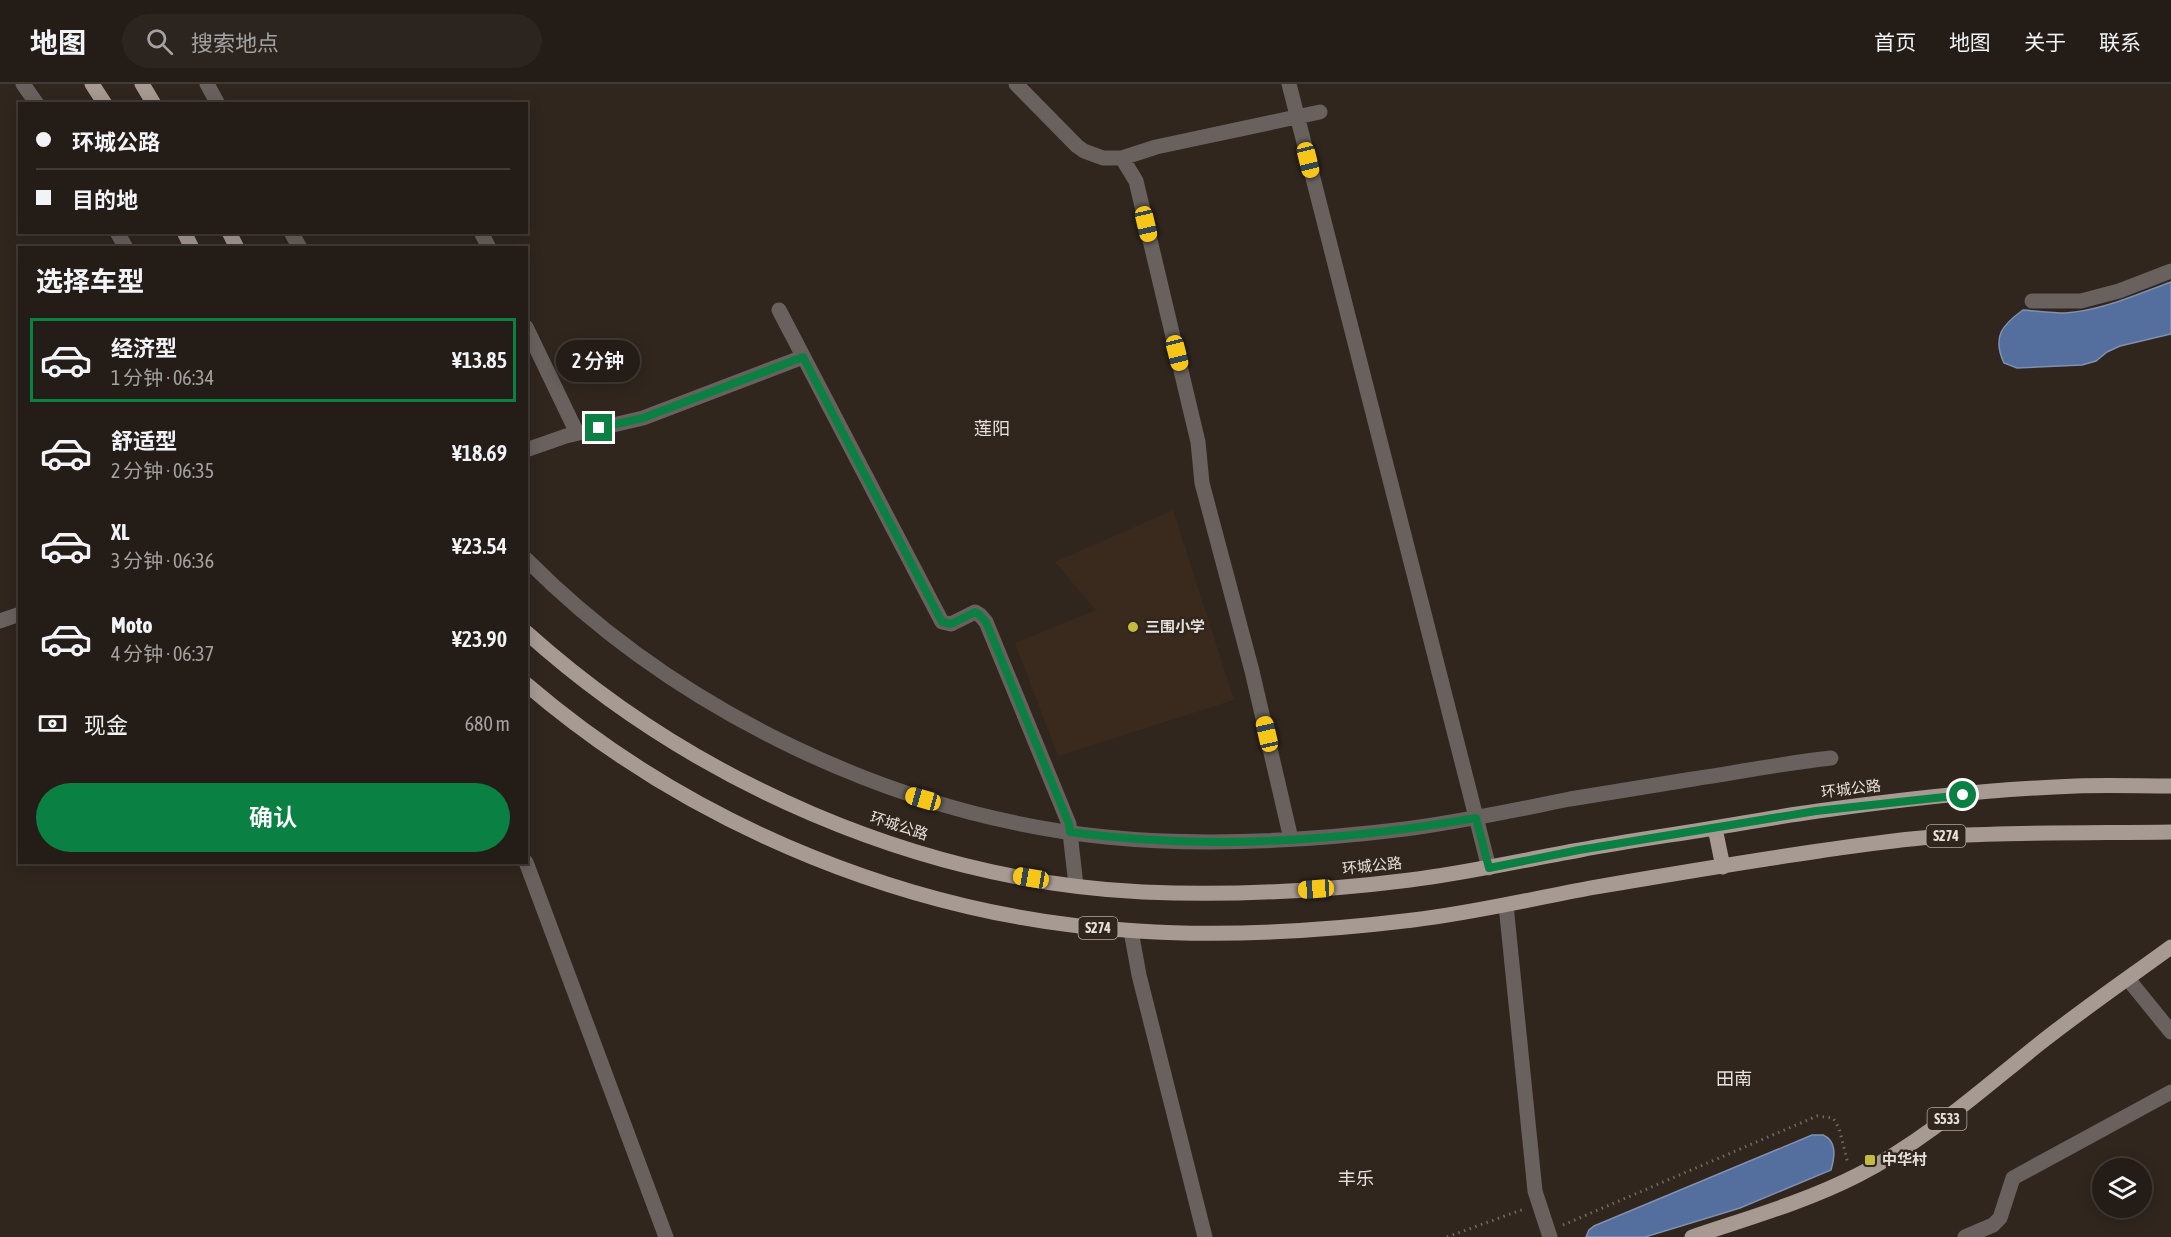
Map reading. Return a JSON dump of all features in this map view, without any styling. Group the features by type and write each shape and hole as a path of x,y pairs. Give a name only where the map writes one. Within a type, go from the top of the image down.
{"main road":[{"path":"92,84 104,102"},
{"path":"142,84 153,102"},
{"name":"环城公路","path":"528,634 597,690 678,744 720,768 841,825 922,852 1009,874 1076,885 1142,892 1245,892 1354,886 1489,868 1579,850 1816,811 1941,796 2074,786 2171,786"},
{"name":"S274","path":"528,686 573,722 657,778 746,826 827,862 910,891 956,903 1047,921 1131,931 1193,933 1299,930 1415,920 1821,851 1945,836 2171,832"},
{"path":"1715,828 1723,867"},
{"name":"S533","path":"1692,1237 1821,1193 1886,1160 1940,1125 2041,1043 2171,947"}],"street":[{"path":"23,84 36,102"},
{"path":"207,84 217,102"},
{"path":"1016,84 1084,151 1103,158 1122,158 1156,147 1320,112"},
{"path":"1289,84 1489,868"},
{"path":"1122,158 1136,181 1198,442 1202,483 1252,671 1291,839"},
{"path":"2032,301 2081,301 2119,291 2171,271"},
{"path":"779,310 942,622 951,624 975,612 986,622 1069,824 1076,885"},
{"path":"528,331 577,433"},
{"path":"528,449 577,433 643,418 803,357"},
{"path":"528,561 629,648 705,699 755,727 824,760 905,794 978,814 1070,832 1145,841 1291,839 1404,829 1476,818 1581,797 1831,758"},
{"path":"0,621 18,615"},
{"path":"527,864 666,1237"},
{"path":"1506,905 1534,1191 1549,1234"},
{"path":"1131,931 1139,975 1205,1237"},
{"path":"2128,979 2171,1032"},
{"path":"1965,1237 1993,1225 2000,1218 2013,1178 2171,1092"}],"path":[{"path":"1549,1234 1817,1116 1833,1118 1839,1128 1851,1178"},
{"path":"1447,1237 1539,1204"}],"shaded area":[{"name":"三围小学","path":"1173,510 1234,700 1058,756 1015,643 1096,610 1055,562"}],"water":[{"path":"2171,282 2171,334 2120,346 2107,352 2096,361 2082,365 2017,368 2004,363 1999,346 2001,332 2009,321 2023,310 2079,312 2119,301"},
{"path":"1812,1135 1823,1135 1833,1145 1831,1170 1740,1208 1645,1237 1586,1237 1594,1226"}],"place":[{"name":"三围小学","path":"1133,627"},
{"name":"中华村","path":"1870,1160"}],"district":[{"name":"莲阳","path":"992,429"},
{"name":"田南","path":"1734,1079"},
{"name":"丰乐","path":"1356,1179"}],"route":[{"path":"599,428 643,418 803,357 942,622 951,624 975,612 986,622 1069,824 1070,832 1145,841 1244,841 1349,835 1476,818 1489,868 1579,850 1816,811 1963,795"}]}
